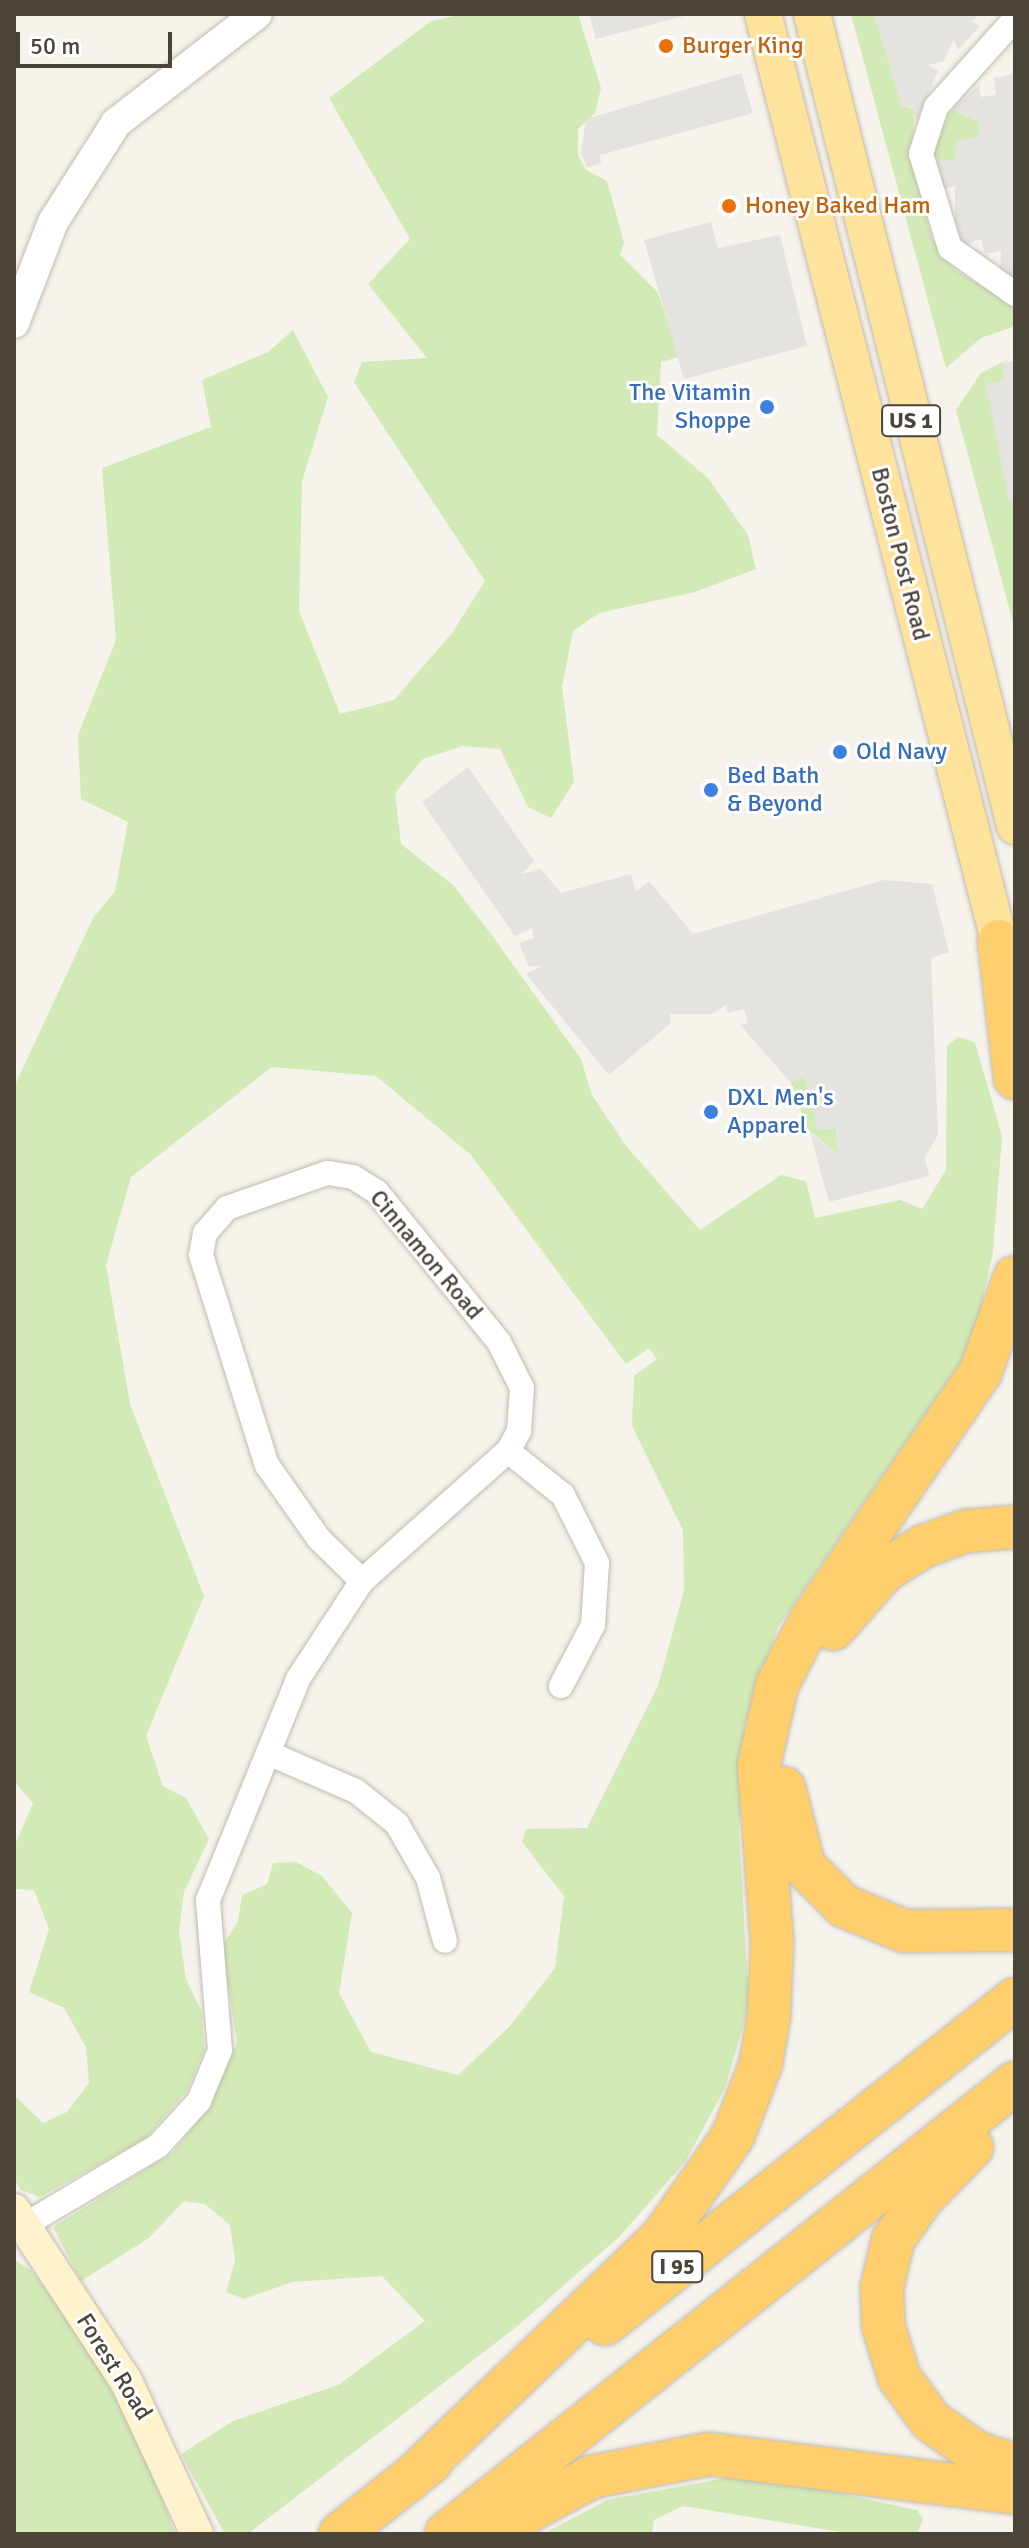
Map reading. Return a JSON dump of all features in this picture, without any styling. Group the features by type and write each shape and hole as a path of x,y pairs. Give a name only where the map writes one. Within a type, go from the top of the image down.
{"highway":[{"path":"999,941 1015,1078"},
{"path":"409,2480 663,2236 733,2136 761,2063 769,2015 772,1942 759,1765 777,1685 810,1621 980,1373 1015,1277"},
{"path":"1015,1527 966,1531 924,1546 885,1570 843,1613 796,1702 783,1783 804,1866 844,1906 904,1931 1015,1930"},
{"name":"I 95","path":"340,2534 1015,1999"},
{"name":"I 95","path":"446,2534 1015,2083"},
{"path":"1015,2106 910,2212 888,2255 881,2306 892,2362 919,2408 960,2444 1015,2465"},
{"path":"486,2534 591,2477 708,2454 1015,2493"}],"main road":[{"name":"Boston Post Road","path":"763,14 1015,1001"},
{"name":"Boston Post Road","path":"812,14 1015,826"},
{"name":"Forest Road","path":"19,2218 126,2381 197,2534"}],"street":[{"path":"15,315 78,174 116,123 257,14"},
{"path":"1015,19 936,107 921,154 950,248 1015,294"},
{"name":"Cinnamon Road","path":"362,1581 285,1496 258,1444 202,1265 202,1240 220,1214 327,1173 353,1177 377,1192 515,1366 523,1402 508,1451"},
{"path":"19,2218 158,2146 208,2085 221,2029 205,1933 208,1900 311,1655 362,1581 508,1451 563,1495 597,1563 593,1625 561,1686"},
{"path":"268,1753 356,1791 397,1824 428,1878 445,1941"}],"green space":[{"path":"464,14 578,14 601,88 595,113 578,129 578,155 586,170 607,181 624,243 620,255 658,293 679,357 661,362 657,435 708,478 748,535 756,569 695,592 599,613 573,631 562,687 574,782 551,818 528,807 500,749 463,746 423,759 395,793 401,844 453,885 491,934 581,1059 592,1095 627,1147 700,1230 781,1175 806,1181 815,1218 900,1200 922,1209 946,1170 947,1046 958,1037 975,1042 1002,1136 993,1252 977,1327 959,1365 778,1627 745,1725 739,1831 749,2006 725,2088 685,2162 619,2237 515,2328 248,2534 225,2534 181,2454 233,2421 338,2385 425,2321 382,2276 292,2282 244,2299 226,2292 235,2261 230,2225 205,2204 184,2201 149,2238 81,2281 53,2227 172,2153 209,2107 237,2043 222,1946 238,1922 242,1895 267,1884 273,1863 296,1862 322,1876 352,1913 339,1993 371,2052 458,2075 509,2027 555,1968 564,1896 522,1842 526,1829 587,1828 658,1686 684,1590 683,1530 632,1426 634,1376 657,1359 649,1348 626,1364 471,1155 376,1076 272,1067 131,1177 106,1265 130,1404 204,1596 146,1736 163,1786 186,1798 209,1839 184,1892 179,1931 186,1979 202,2012 204,2050 187,2091 145,2139 40,2197 21,2190 14,2179 14,2095 43,2123 67,2112 89,2083 86,2047 64,2008 29,1992 49,1929 34,1890 14,1889 14,1847 33,1803 14,1781 14,1087 93,918 115,891 128,822 81,799 78,735 116,640 102,468 211,427 202,380 268,352 293,330 328,397 302,481 299,611 340,714 394,700 452,633 485,581 354,382 362,362 427,358 368,284 410,239 329,98 431,21"},
{"path":"851,14 874,14 902,107 915,108 911,159 931,237 955,270 1015,305 1015,326 981,338 946,368"},
{"path":"952,109 979,122 980,137 955,161 942,162 934,155 936,139"},
{"path":"1015,356 1003,363 1003,380 986,385 1015,501 1015,630 956,410 981,373"},
{"path":"804,1076 818,1130 836,1128 838,1154 808,1130 790,1082"},
{"path":"14,2260 31,2270 87,2345 149,2461 175,2534 14,2534"},
{"path":"726,2478 800,2485 917,2510 923,2519 917,2534 853,2534 683,2506 654,2520 652,2534 543,2534 607,2500"}],"shaded area":[{"path":"589,14 692,14 596,39"},
{"path":"874,14 979,14 972,22 980,26 958,50 954,39 944,61 928,65 938,71 916,123 913,106 902,108"},
{"path":"741,73 753,113 600,155 601,164 587,167 581,153 586,119"},
{"path":"1015,74 1015,278 1000,270 1001,251 985,254 981,239 964,245 955,233 955,186 942,189 935,158 955,161 956,141 980,137 979,122 952,109 979,85 981,97 996,95 994,78"},
{"path":"711,222 718,248 780,235 807,346 684,379 644,240"},
{"path":"1015,361 1015,501 1009,502 986,385 1003,380 1003,363"},
{"path":"468,767 534,861 522,874 541,869 561,893 631,874 636,892 649,881 693,934 884,880 932,884 949,952 931,958 938,1134 925,1158 929,1176 829,1202 810,1133 838,1154 836,1128 818,1130 804,1076 790,1082 740,1025 748,1023 744,1009 728,1013 726,1005 712,1014 670,1014 671,1023 609,1075 526,974 542,966 529,966 519,943 534,938 532,928 515,936 422,802"}],"place":[{"name":"Burger King","path":"666,46"},
{"name":"Honey Baked Ham","path":"729,206"},
{"name":"The Vitamin Shoppe","path":"767,407"},
{"name":"Old Navy","path":"840,752"},
{"name":"Bed Bath & Beyond","path":"711,790"},
{"name":"DXL Men's Apparel","path":"711,1112"}]}
